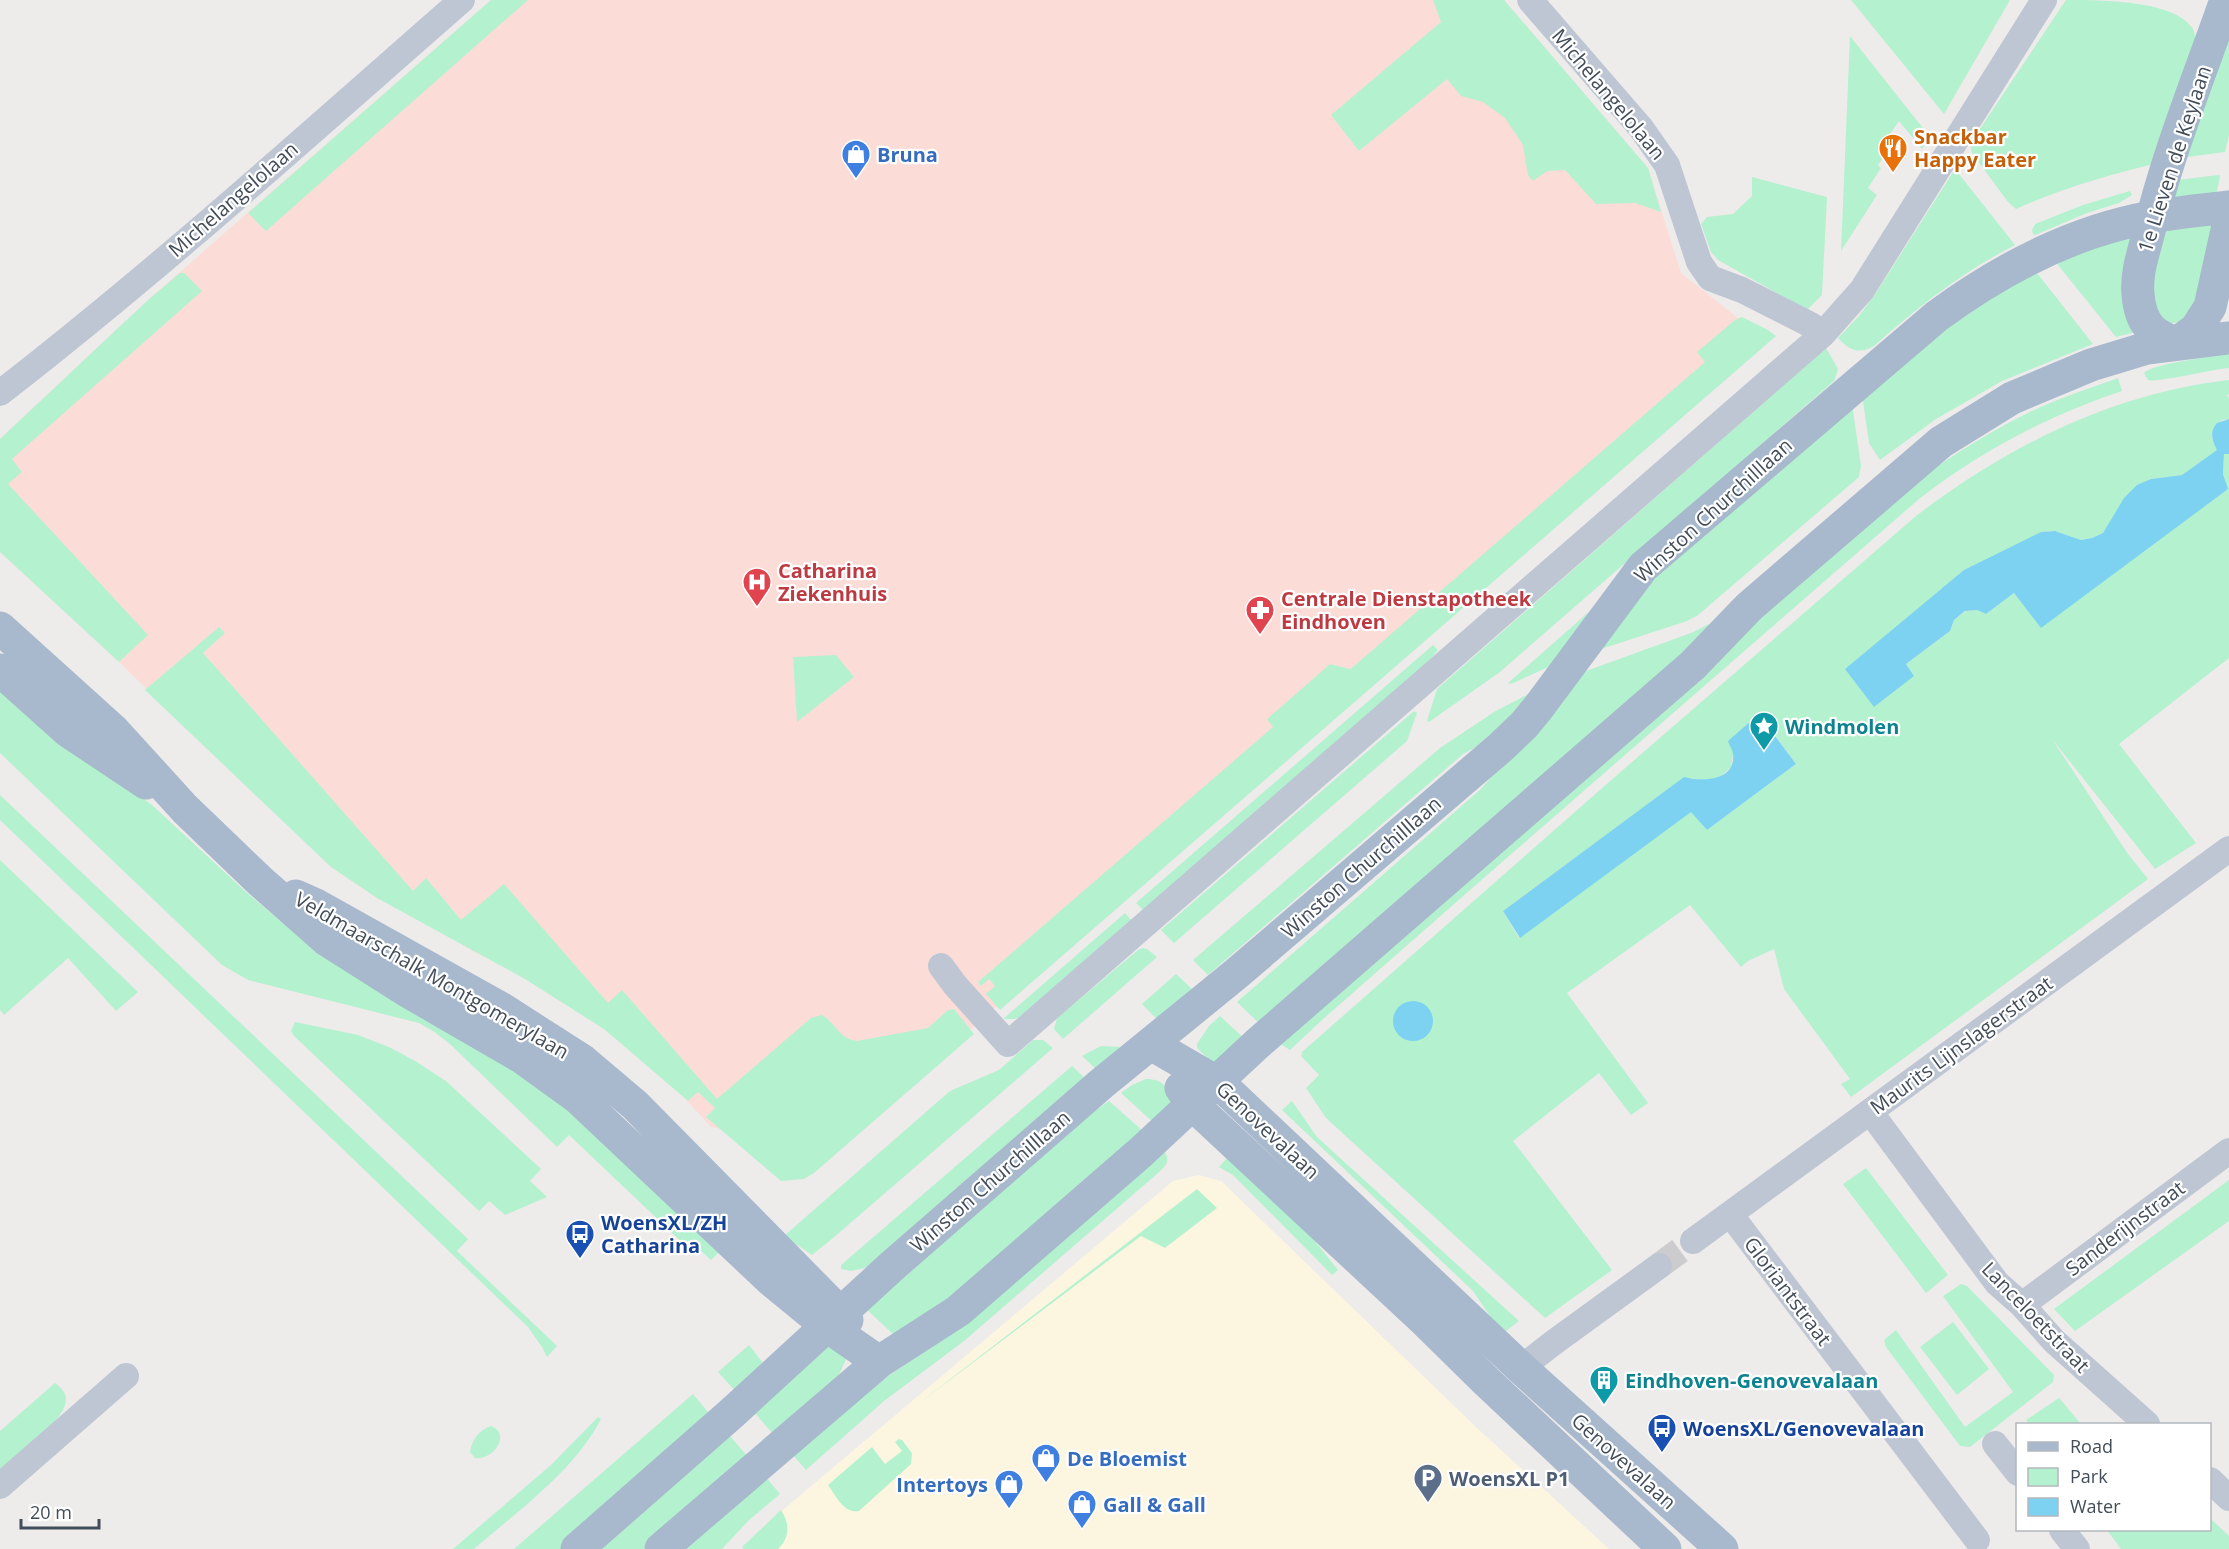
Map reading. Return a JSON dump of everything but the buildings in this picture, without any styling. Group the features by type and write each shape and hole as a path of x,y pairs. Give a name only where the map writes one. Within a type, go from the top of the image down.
{"main road":[{"name":"1e Lieven de Keylaan","path":"2177,343 2160,338 2149,327 2141,313 2138,293 2139,271 2152,217 2226,2"},
{"name":"Winston Churchilllaan","path":"577,1549 1075,1107 1236,975 1524,725 1643,567 1896,350 1971,291 2041,251 2122,223 2229,207"},
{"path":"2177,343 2196,329 2210,307 2229,221"},
{"path":"661,1549 879,1362 958,1311 1141,1152 1274,1028 1693,665 1749,607 1941,442 2012,398 2120,355 2177,343 2229,338"},
{"name":"Veldmaarschalk Montgomerylaan","path":"0,628 114,730 185,809 260,881 314,904 502,1009 583,1061 635,1105 834,1319 879,1362"},
{"name":"Veldmaarschalk Montgomerylaan","path":"0,670 68,732 185,809"},
{"name":"Genovevalaan","path":"1151,1044 1217,1081 1521,1368 1722,1549"},
{"name":"Genovevalaan","path":"1151,1044 1192,1104 1665,1549"}],"street":[{"name":"Michelangelolaan","path":"0,393 69,339 202,227 462,0"},
{"name":"Michelangelolaan","path":"1530,0 1641,128 1668,165 1699,262 1710,278 1742,290 1801,320 1822,334"},
{"path":"941,966 1008,1044 1822,334 1862,290 2043,0"},
{"name":"Maurits Lijnslagerstraat","path":"1693,1241 2229,849"},
{"name":"Lanceloetstraat","path":"1871,1113 1997,1283 2022,1305 2054,1341 2145,1423"},
{"name":"Sanderijnstraat","path":"2022,1305 2229,1151"},
{"name":"Gloriantstraat","path":"1730,1214 1977,1540"},
{"path":"1521,1368 1659,1266"},
{"path":"0,1486 126,1376"},
{"path":"1995,1444 2016,1470"},
{"path":"2211,1481 2229,1498"},
{"path":"2063,1531 2078,1549"}],"shaded area":[{"name":"Catharina Ziekenhuis","path":"491,0 1504,0 1648,168 1681,273 1763,338 896,1094 734,1131 711,1127 596,1000 474,952 336,863 261,799 119,662 0,552 0,439 148,300"},
{"path":"1199,1175 1221,1181 1477,1428 1609,1549 744,1549 771,1520 1173,1181"}],"green space":[{"path":"491,0 528,0 266,231 248,213"},
{"path":"1433,0 1504,0 1648,168 1661,212 1635,203 1596,204 1565,170 1547,171 1533,181 1528,175 1523,145 1505,118 1483,102 1461,96 1447,79 1359,151 1331,115 1441,22"},
{"path":"1851,0 2010,0 1944,114"},
{"path":"2066,0 2098,0 2136,4 2170,12 2184,19 2193,29 2197,43 2158,163 2086,183 2016,209 2008,202 1972,153 1970,144"},
{"path":"2229,27 2229,135 2225,152 2187,157"},
{"path":"1850,36 1930,137 1922,149 1899,121 1884,143 1890,147 1878,165 1881,168 1868,188 1877,195 1841,251"},
{"path":"1955,169 2015,245 1941,291 1869,349 1859,351 1846,346 1838,338 1859,316 1876,293"},
{"path":"2219,175 2215,200 2170,207 2177,180"},
{"path":"1752,177 1827,197 1822,295 1807,310 1718,260 1711,252 1701,224 1707,217 1733,214 1752,196"},
{"path":"2130,191 2132,195 2119,203 2033,234 2035,224 2083,205"},
{"path":"2215,224 2205,300 2182,321 2170,324 2150,306 2159,231"},
{"path":"2131,231 2136,332 2116,337 2054,260"},
{"path":"2033,268 2093,344 2002,381 1936,419 1880,460 1869,443 1862,394 1904,355"},
{"path":"180,273 184,273 202,291 12,459 22,472 8,484 148,635 119,662 0,552 0,439 148,300"},
{"path":"1742,317 1776,336 1000,1010 986,994 995,986 989,979 981,986 978,982 1273,727 1267,719 1330,664 1350,669 1353,667 1705,362 1697,352 1735,320"},
{"path":"1826,348 1838,369 1834,381 1500,672 1429,722 1427,721 1437,689"},
{"path":"2229,354 2229,368 2153,380 2148,380 2144,373 2170,364"},
{"path":"2118,378 2122,391 2068,411 2016,436 1966,466 1919,499 1290,1050 1282,1045 1291,1030 1922,477 2011,421 2062,398"},
{"path":"2229,380 2229,394 2227,395 2229,419 2222,420 2212,432 2212,438 2218,450 2182,475 2151,479 2114,516 2103,533 2081,540 2055,531 2041,532 1845,669 1914,676 1906,664 1950,631 1954,620 1966,611 1977,610 1986,614 2014,593 2041,627 2227,489 2223,474 2224,454 2229,454 2229,658 2119,744 2196,843 2155,869 2052,739 2128,854 2148,879 1851,1097 1841,1084 1850,1079 1784,989 1774,949 1748,961 1741,967 1690,905 1567,993 1648,1103 1631,1115 1599,1073 1513,1141 1612,1270 1545,1318 1326,1118 1306,1088 1319,1075 1301,1056 1302,1052 1916,516 1987,467 2064,427 2103,410 2186,387","holes":["1760,714 1796,764 1707,830 1691,811 1519,938 1503,911 1684,778 1709,780 1720,777 1731,767 1733,755"]},
{"path":"1852,404 1861,466 1859,477 1698,615 1687,621 1595,651 1629,599"},
{"path":"1607,596 1564,660 1511,684 1508,683"},
{"path":"1709,624 1711,626 1692,655 1264,1028 1237,1002 1481,789 1575,675 1691,633"},
{"path":"219,627 225,633 203,653 413,891 426,878 461,920 504,884 608,1003 622,990 717,1099 811,1018 822,1015 846,1037 857,1041 928,1028 948,1010 954,1009 974,1034 814,1173 804,1179 781,1181 706,1117 715,1108 698,1092 688,1101 604,1029 525,979 377,898 331,867 145,690"},
{"path":"1433,645 1438,650 1421,671 1144,911 1136,903"},
{"path":"836,655 854,677 797,722 793,657"},
{"path":"0,685 92,762 152,805 246,892 322,956 482,1046 571,1109 721,1250 711,1260 698,1248 695,1250 688,1243 685,1245 569,1135 557,1147 450,1044 419,1023 248,980 222,965 0,753"},
{"path":"1540,688 1515,726 1463,754 1208,975 1193,960 1440,748 1494,712"},
{"path":"1414,711 1417,713 1407,741 1174,943 1161,930"},
{"path":"0,795 468,1239 457,1251 557,1346 547,1357 528,1327 0,820"},
{"path":"0,860 138,992 116,1011 68,958 4,1015 0,1010"},
{"path":"1125,913 1132,921 1022,1017 1003,1019"},
{"path":"1143,948 1157,957 1063,1039 1054,1029 1057,1018"},
{"path":"1176,974 1192,989 1157,1019 1142,1004"},
{"path":"1220,1016 1248,1042 1217,1067 1197,1048 1197,1044 1209,1026"},
{"path":"295,1022 358,1035 391,1048 446,1081 541,1169 530,1181 547,1197 505,1215 489,1201 479,1211 294,1036 291,1031"},
{"path":"1033,1040 1043,1040 1053,1048 812,1255 784,1236 950,1091 999,1070"},
{"path":"1101,1046 1120,1047 1098,1071 1082,1056"},
{"path":"1072,1066 1087,1080 869,1267 851,1271 841,1269 841,1265"},
{"path":"1146,1079 1162,1083 1176,1104 1154,1123 1121,1093"},
{"path":"1109,1101 1144,1132 936,1315 894,1335 864,1307 1072,1127"},
{"path":"1292,1101 1317,1137 1519,1321 1502,1334 1473,1291 1282,1110"},
{"path":"1164,1151 1167,1163 1158,1173 964,1341 884,1401 806,1470 791,1453 863,1393 951,1334"},
{"path":"1229,1156 1299,1221 1338,1270 1332,1275 1233,1175 1219,1167"},
{"path":"1866,1168 1948,1275 1926,1293 1843,1184"},
{"path":"2229,1180 2229,1221 2075,1331 2054,1309"},
{"path":"1197,1189 1217,1208 1165,1248 1141,1236 918,1404"},
{"path":"1961,1284 1967,1286 2054,1375 2053,1382 1970,1447 1960,1446 1886,1347 1884,1340 1896,1330 1965,1427 2013,1392 1943,1296"},
{"path":"1953,1322 1989,1369 1957,1395 1920,1347"},
{"path":"828,1339 847,1357 837,1379 774,1435 754,1412"},
{"path":"749,1345 763,1363 737,1393 718,1372"},
{"path":"55,1383 66,1398 59,1417 40,1437 0,1470 0,1431"},
{"path":"693,1394 712,1417 566,1549 514,1549"},
{"path":"2059,1398 2080,1423 2028,1423 2026,1420"},
{"path":"598,1417 601,1419 590,1438 561,1473 544,1489 474,1549 453,1549 551,1465"},
{"path":"491,1426 500,1435 498,1446 488,1455 475,1458 470,1452 475,1439 479,1433"},
{"path":"724,1429 749,1458 643,1549 586,1549"},
{"path":"899,1439 912,1453 911,1464 859,1511 849,1510 837,1499 828,1485 872,1447 885,1464 902,1451 895,1442"},
{"path":"765,1476 780,1494 749,1520 722,1549 681,1549"},
{"path":"781,1510 786,1520 787,1535 778,1549 744,1549 742,1547"},
{"path":"2211,1519 2229,1536 2229,1549 2121,1549 2108,1531 2211,1531"}],"water":[{"path":"2229,419 2229,454 2224,454 2223,474 2228,489 2041,628 2014,593 1986,614 1977,610 1965,611 1954,620 1950,631 1906,664 1914,676 1874,707 1845,669 1964,570 2041,532 2055,531 2081,540 2103,533 2124,498 2137,485 2151,479 2182,475 2217,450 2213,430 2217,423"},
{"path":"1759,714 1796,764 1707,830 1691,812 1520,938 1503,911 1684,777 1708,779 1724,774 1732,763 1733,752 1728,741"},
{"path":"1413,1001 1427,1007 1433,1021 1427,1035 1413,1041 1399,1035 1393,1021 1399,1007"}],"tunnel":[{"path":"1659,1266 1693,1241"}],"place":[{"name":"Snackbar Happy Eater","path":"1893,174"},
{"name":"Bruna","path":"856,180"},
{"name":"Catharina Ziekenhuis","path":"757,608"},
{"name":"Centrale Dienstapotheek Eindhoven","path":"1260,636"},
{"name":"Windmolen","path":"1764,752"},
{"name":"WoensXL/ZH Catharina","path":"580,1260"},
{"name":"Eindhoven-Genovevalaan","path":"1604,1406"},
{"name":"WoensXL/Genovevalaan","path":"1662,1454"},
{"name":"De Bloemist","path":"1046,1484"},
{"name":"WoensXL P1","path":"1428,1504"},
{"name":"Intertoys","path":"1009,1510"},
{"name":"Gall & Gall","path":"1082,1530"}]}
